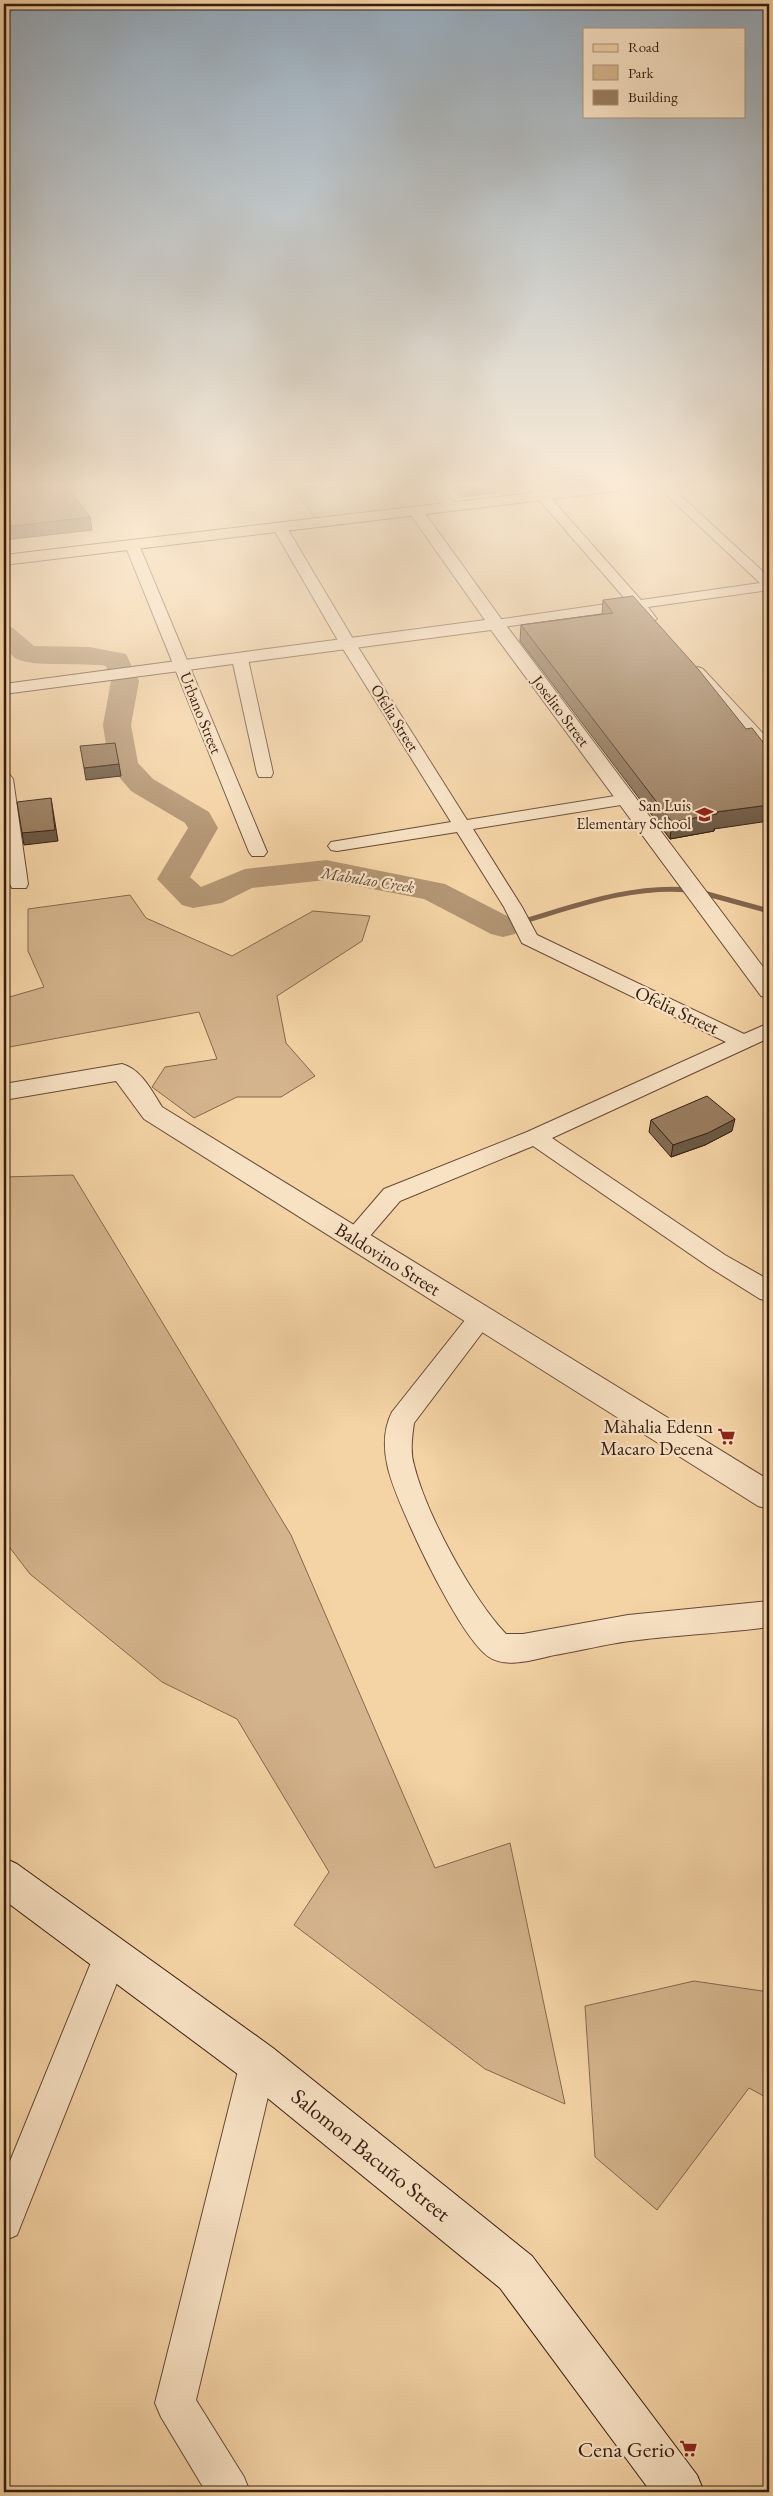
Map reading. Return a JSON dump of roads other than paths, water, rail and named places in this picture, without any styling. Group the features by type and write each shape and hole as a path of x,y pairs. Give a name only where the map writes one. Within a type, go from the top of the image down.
{"street":[{"name":"Urbano Street","path":"156,603 258,852"},
{"name":"Ofelia Street","path":"324,603 513,907 529,939 744,1042"},
{"name":"Joselito Street","path":"481,603 769,991"},
{"path":"4,689 129,674 646,603"},
{"path":"636,605 663,634"},
{"path":"240,658 265,773"},
{"path":"690,663 769,750"},
{"path":"4,779 19,884"},
{"path":"337,846 627,799"},
{"path":"354,1238 392,1194 535,1137 769,1030"},
{"name":"Baldovino Street","path":"4,1092 122,1072 138,1090 153,1113 769,1496"},
{"path":"535,1137 718,1261 769,1292"},
{"path":"482,1317 401,1420 398,1440 400,1464 410,1494 433,1546 478,1626 499,1647 523,1648 628,1628 769,1614"},
{"name":"Salomon Bacuño Street","path":"4,1877 258,2063 516,2272 680,2492"},
{"path":"4,2222 111,1955"},
{"path":"229,2492 175,2403 258,2063"}],"waterway":[{"name":"Mabulao Creek","path":"4,633 26,653 59,656 89,655 117,660 125,681 117,725 124,765 142,785 198,818 203,828 173,879 193,898 211,896 245,879 326,870 434,891 503,927"},
{"name":"Mabulao Creek","path":"503,927 618,895 665,889 689,890"},
{"name":"Mabulao Creek","path":"700,892 769,911"}],"place":[{"name":"San Luis Elementary School","path":"705,814"},
{"name":"Mahalia Edenn Macaro Decena","path":"727,1437"},
{"name":"Cena Gerio","path":"689,2449"}]}
